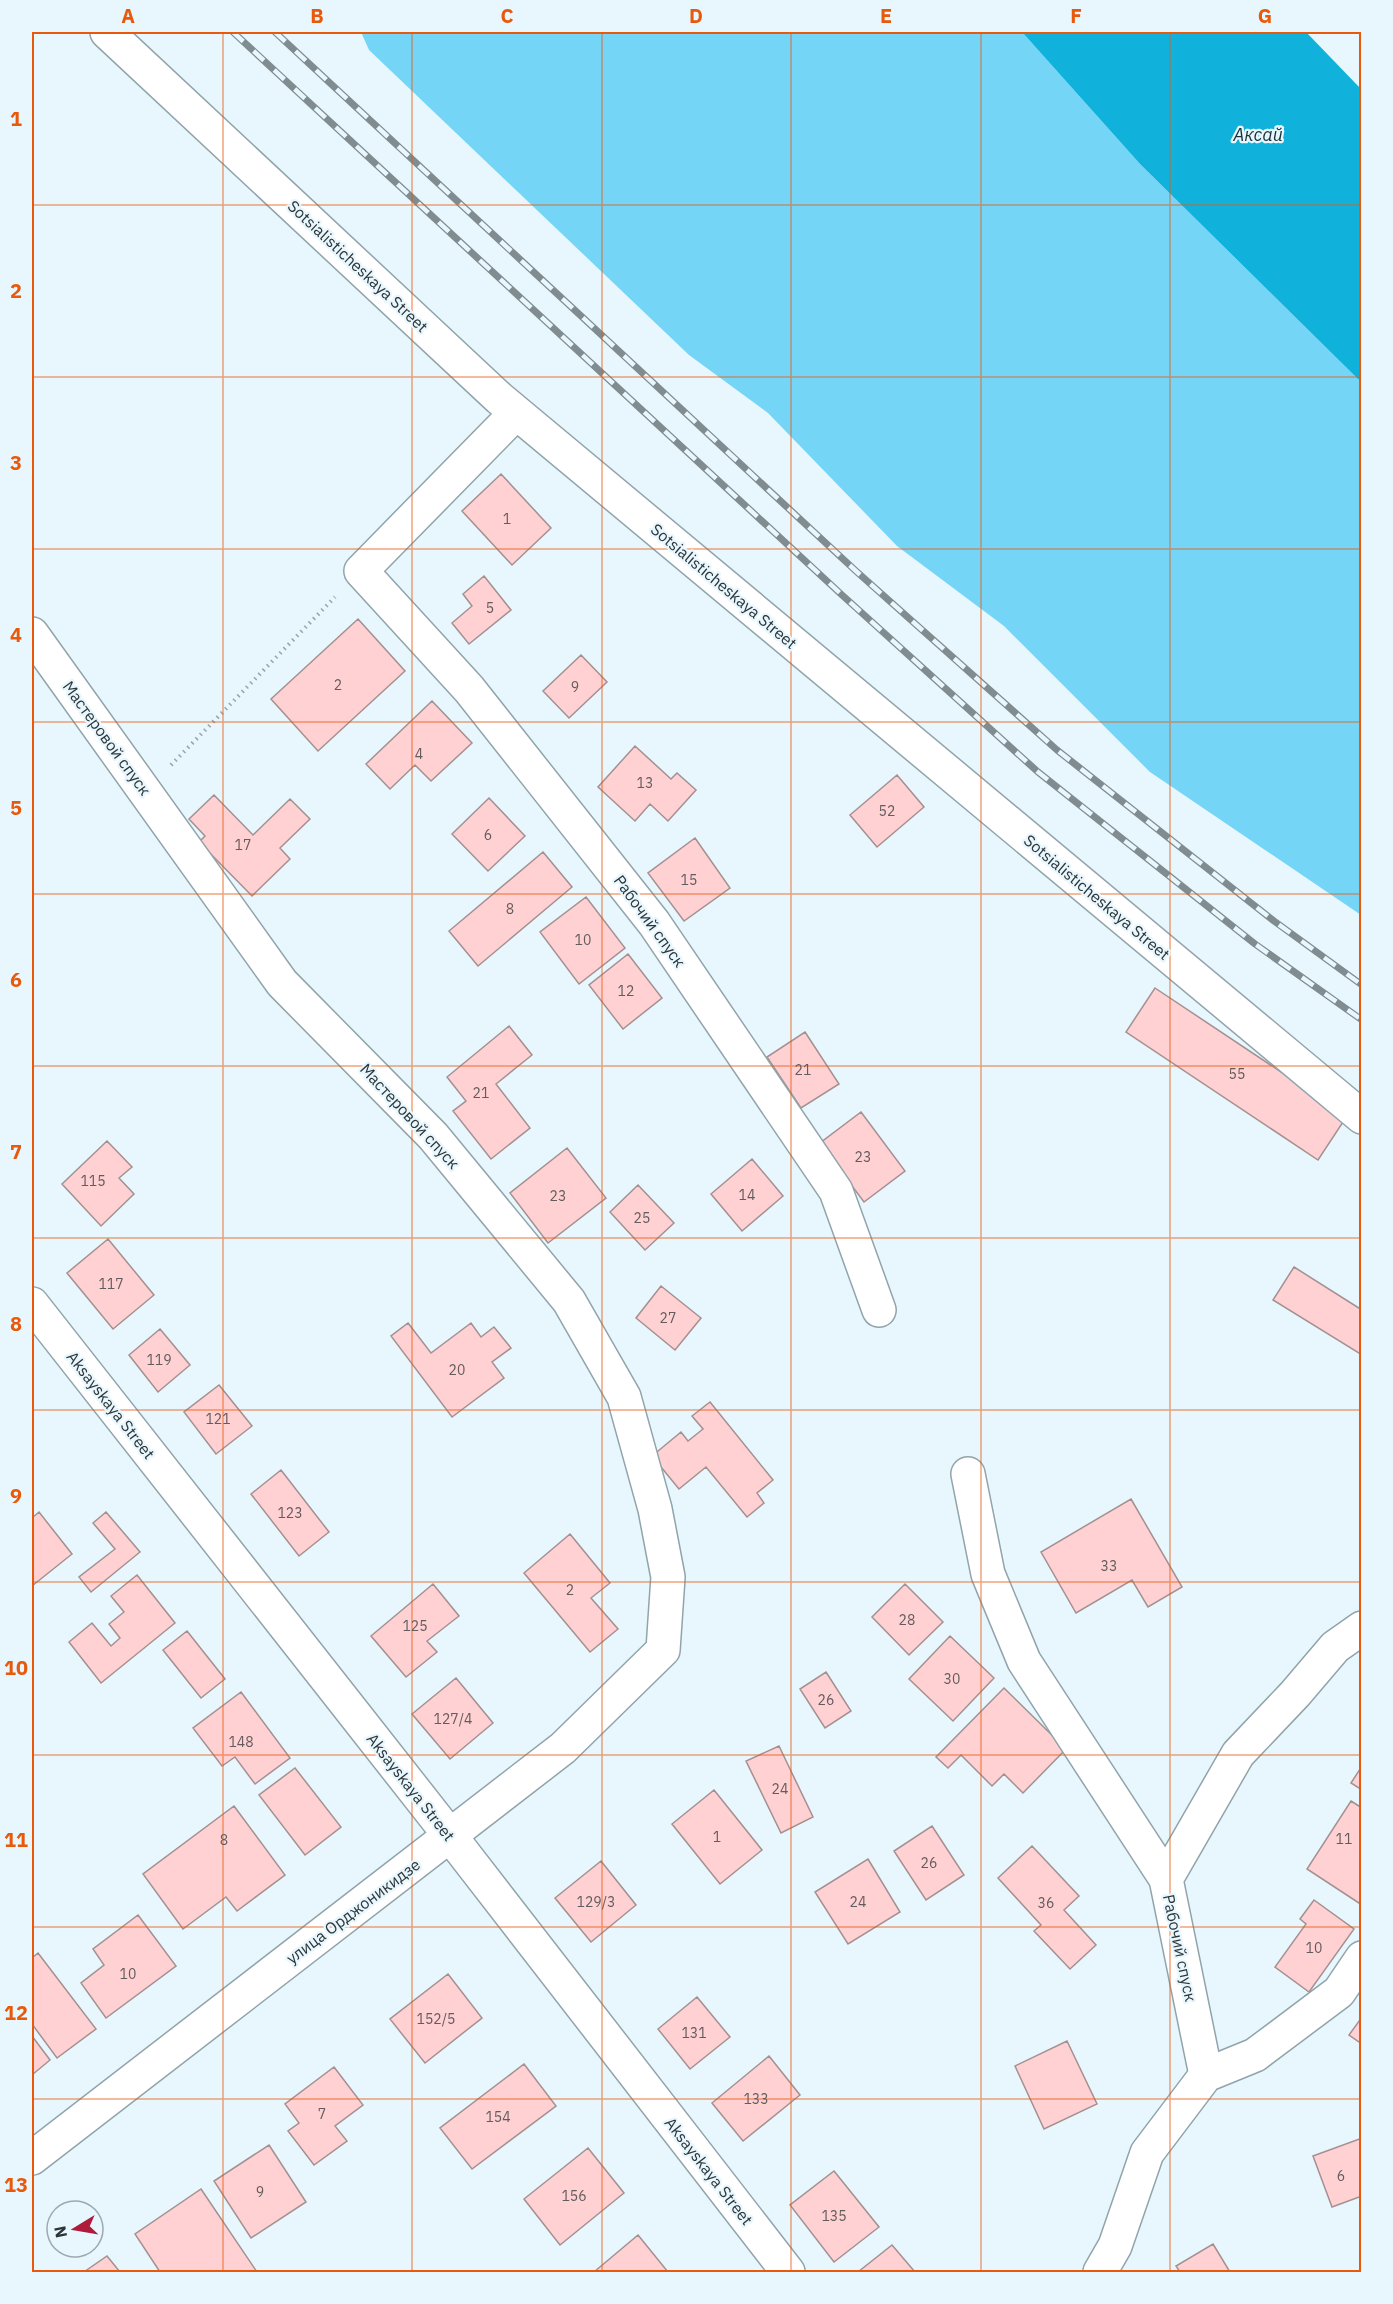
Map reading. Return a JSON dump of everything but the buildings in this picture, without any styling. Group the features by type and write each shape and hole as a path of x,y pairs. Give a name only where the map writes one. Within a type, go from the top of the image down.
{"street":[{"name":"Sotsialisticheskaya Street","path":"107,32 516,413 1362,1117"},
{"path":"361,571 516,413"},
{"name":"Рабочий спуск","path":"361,571 469,689 654,923 836,1191 879,1310"},
{"name":"Мастеровой спуск","path":"32,634 282,982 433,1136 569,1301 624,1397 655,1509 668,1577 663,1650"},
{"name":"Aksayskaya Street","path":"32,1304 788,2272"},
{"path":"968,1474 988,1574 1024,1661 1166,1879"},
{"name":"Рабочий спуск","path":"1206,2075 1166,1879 1238,1754 1295,1694 1335,1647 1362,1628"},
{"name":"улица Орджоникидзе","path":"32,2158 563,1748 663,1650"},
{"path":"1100,2272 1115,2246 1147,2153 1206,2075 1255,2055 1339,1992 1362,1958"}],"path":[{"path":"145,791 361,571"}],"shaded area":[{"path":"361,32 1022,32 1140,164 1361,382 1361,915 1150,772 1004,626 897,546 768,413 689,355 369,50"}],"water":[{"name":"Аксай","path":"1022,32 1306,32 1361,89 1361,382 1140,164"}],"railway":[{"path":"233,32 842,595 1038,772 1255,944 1362,1020"},
{"path":"275,32 857,572 1057,750 1274,921 1362,985"}]}
